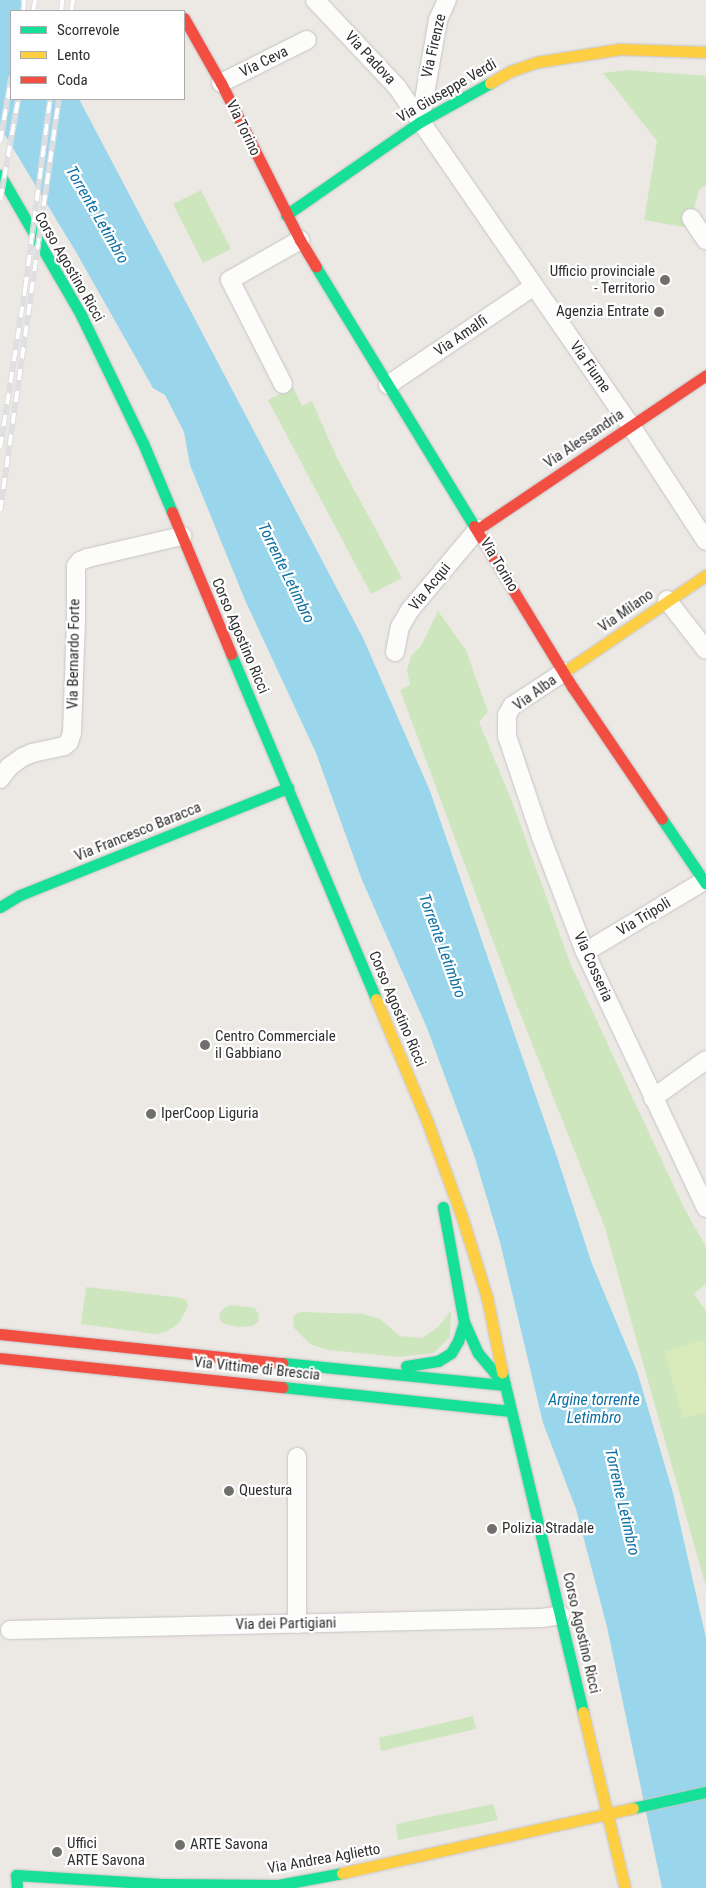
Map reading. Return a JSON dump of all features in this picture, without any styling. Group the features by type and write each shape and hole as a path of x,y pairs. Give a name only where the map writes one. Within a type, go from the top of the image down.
{"street":[{"name":"Via Padova","path":"315,0 397,87 420,122"},
{"name":"Via Firenze","path":"420,122 438,20 447,0"},
{"name":"Via Torino","path":"185,20 221,83 300,240 564,672 704,878"},
{"name":"Via Ceva","path":"221,83 307,40"},
{"name":"Via Giuseppe Verdi","path":"286,215 420,122 484,84 510,71 537,62 620,49 706,52"},
{"name":"Via Fiume","path":"420,122 631,426 706,541"},
{"name":"Corso Agostino Ricci","path":"0,175 81,315 143,443 427,1121 462,1217 487,1298 510,1411 561,1615 625,1888"},
{"path":"690,218 706,240"},
{"path":"283,384 230,280 300,240"},
{"name":"Via Amalfi","path":"388,385 533,287"},
{"name":"Via Alessandria","path":"478,529 706,375"},
{"name":"Via Acqui","path":"395,652 400,627 410,610 478,529"},
{"name":"Via Bernardo Forte","path":"0,779 9,767 23,757 64,746 72,733 76,566 80,561 88,558 182,536"},
{"name":"Via Milano","path":"564,672 706,575"},
{"path":"667,600 706,650"},
{"name":"Via Alba","path":"507,715 512,706 564,672"},
{"name":"Via Cosseria","path":"507,715 510,745 541,837 585,952 706,1208"},
{"name":"Via Francesco Baracca","path":"0,907 20,895 288,788"},
{"name":"Via Tripoli","path":"585,952 704,878"},
{"path":"653,1098 706,1060"},
{"name":"Corso Agostino Ricci","path":"427,1121 464,1322 478,1353 505,1386"},
{"name":"Via Vittime di Brescia","path":"349,1369 366,1363 422,1365 438,1361 451,1353 458,1341 464,1322"},
{"name":"Via Vittime di Brescia","path":"0,1334 505,1386"},
{"name":"Via Vittime di Brescia","path":"0,1358 510,1411"},
{"path":"296,1457 297,1624"},
{"name":"Via dei Partigiani","path":"10,1630 542,1618 561,1615"},
{"name":"Via Andrea Aglietto","path":"16,1888 16,1875 49,1883 161,1886 278,1885 333,1882 608,1813 706,1792"}],"green space":[{"path":"628,70 706,76 706,185 699,190 689,228 644,220 657,141 603,73"},
{"path":"201,190 231,249 203,263 173,204"},
{"path":"293,387 302,406 312,401 337,458 402,578 371,594 268,400"},
{"path":"438,611 466,650 488,712 479,722 513,804 570,963 684,1208 706,1247 706,1284 694,1294 706,1311 706,1587 605,1228 516,1003 400,690 410,685 407,670 411,656 421,646"},
{"path":"86,1287 182,1298 187,1301 188,1306 179,1323 166,1332 155,1334 81,1324"},
{"path":"231,1305 255,1308 259,1315 258,1322 252,1326 239,1327 221,1322 219,1314 224,1308"},
{"path":"451,1311 450,1337 434,1353 399,1357 328,1350 310,1344 294,1328 293,1321 294,1315 301,1312 363,1314 380,1319 400,1336 422,1338 438,1327"},
{"path":"704,1340 706,1412 683,1418 664,1351"},
{"path":"473,1716 476,1729 381,1751 379,1738"},
{"path":"493,1804 498,1820 398,1840 396,1824"}],"water":[{"name":"Argine torrente Letimbro","path":"0,0 20,0 26,10 10,10 10,100 80,100 363,638 430,791 557,1157 592,1264 637,1371 673,1493 706,1638 706,1888 662,1888 607,1627 576,1509 543,1423 500,1242 474,1155 427,1028 362,880 316,753 245,600 190,465 184,432 165,395 153,388 76,252 0,127"}],"railway":[{"path":"23,10 24,0"},
{"path":"33,10 35,0"},
{"path":"61,10 62,0"},
{"path":"71,10 73,0"},
{"path":"0,142 10,83"},
{"path":"0,200 18,100"},
{"path":"0,448 25,288 50,100"},
{"path":"0,511 59,100"}],"traffic: fast":[{"path":"286,215 420,122 490,83"},
{"path":"0,175 81,315 143,443 172,512"},
{"path":"316,267 474,526"},
{"path":"231,654 376,999"},
{"path":"0,907 20,895 288,788"},
{"path":"662,819 706,884"},
{"path":"443,1207 464,1322 478,1353 502,1382"},
{"path":"406,1366 438,1361 451,1353 458,1341 464,1322"},
{"path":"283,1363 505,1385"},
{"path":"502,1372 583,1712"},
{"path":"283,1387 510,1411"},
{"path":"633,1808 706,1792"},
{"path":"17,1888 16,1875 162,1884 278,1885 342,1873"}],"traffic: slow":[{"path":"490,83 511,71 537,62 620,49 706,52"},
{"path":"564,672 706,575"},
{"path":"376,999 427,1121 462,1217 487,1298 502,1372"},
{"path":"583,1712 625,1888"},
{"path":"342,1873 633,1808"}],"traffic: jam":[{"path":"185,20 221,83 300,240 316,267"},
{"path":"478,529 706,375"},
{"path":"172,512 231,654"},
{"path":"474,526 573,688 662,819"},
{"path":"0,1334 283,1363"},
{"path":"0,1358 283,1387"}],"place":[{"name":"Ufficio provinciale - Territorio","path":"665,280"},
{"name":"Agenzia Entrate","path":"659,312"},
{"name":"Centro Commerciale il Gabbiano","path":"205,1045"},
{"name":"IperCoop Liguria","path":"151,1114"},
{"name":"Questura","path":"229,1491"},
{"name":"Polizia Stradale","path":"492,1529"},
{"name":"ARTE Savona","path":"180,1845"},
{"name":"Uffici ARTE Savona","path":"57,1852"}],"water label":[{"name":"Torrente Letimbro","path":"97,215"},
{"name":"Torrente Letimbro","path":"286,573"},
{"name":"Torrente Letimbro","path":"442,946"},
{"name":"Torrente Letimbro","path":"622,1502"}]}
